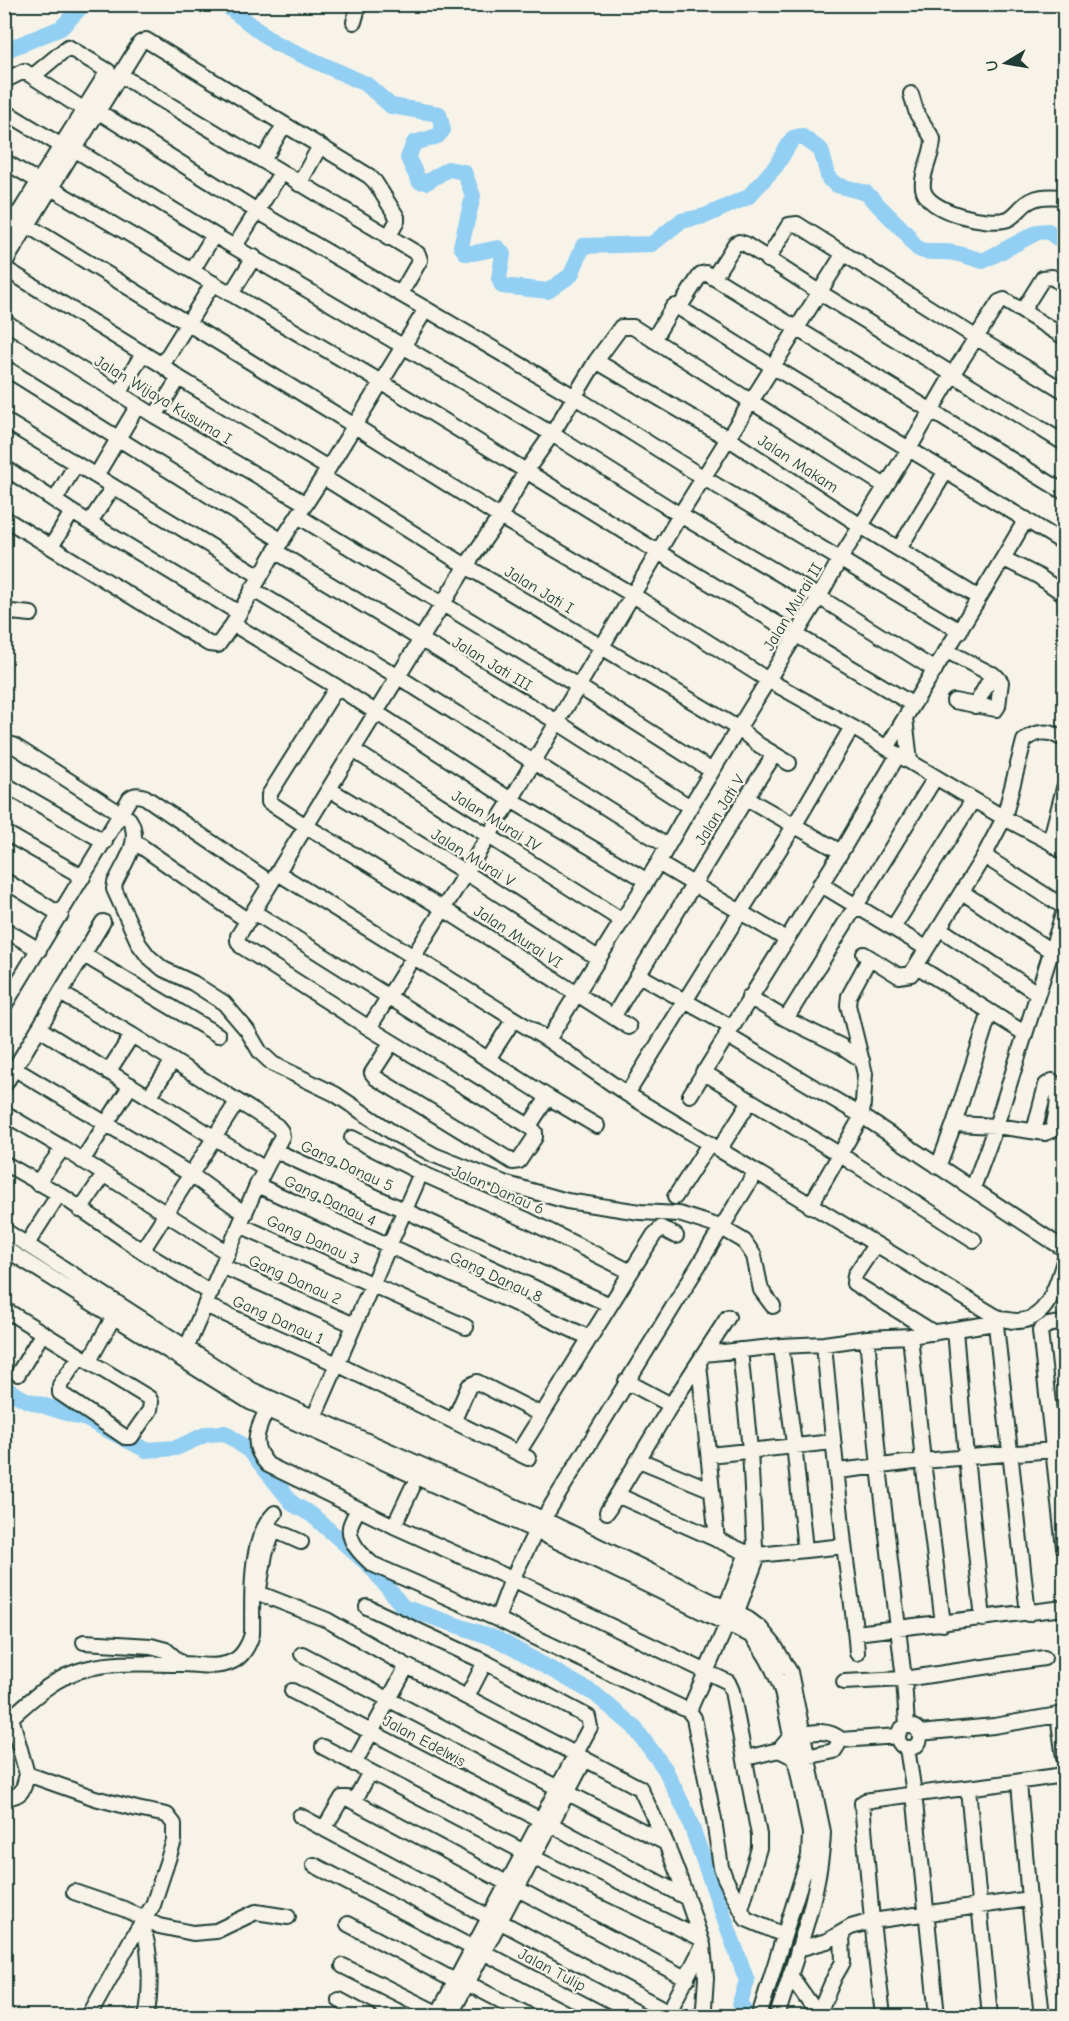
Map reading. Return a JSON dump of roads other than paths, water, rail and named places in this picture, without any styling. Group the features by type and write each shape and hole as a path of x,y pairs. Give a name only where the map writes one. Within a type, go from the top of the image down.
{"street":[{"path":"354,22 359,4"},
{"path":"4,237 10,215 99,112 140,43 146,40 369,176 398,217 388,238"},
{"path":"4,266 51,188 83,109 108,71 68,47 33,76"},
{"path":"4,81 21,71 33,76 83,109"},
{"path":"120,75 418,254 421,258 400,293"},
{"path":"911,94 917,114 933,139 923,182 924,194 929,201 950,212 993,221 1009,219 1029,200 1035,198 1065,197"},
{"path":"4,111 552,434 680,515 819,597 935,670"},
{"path":"99,112 258,211 575,397 704,478 960,631"},
{"path":"263,161 284,125"},
{"path":"299,184 320,146"},
{"path":"4,161 38,181"},
{"path":"235,246 281,172"},
{"path":"51,188 381,382 912,704"},
{"path":"10,215 500,517 633,595 768,680 852,727 1004,818 1050,842 1065,853"},
{"path":"767,260 792,223 800,225 977,338 1065,391"},
{"path":"192,271 214,235"},
{"path":"714,277 738,242 745,244 952,375 1065,442"},
{"path":"369,1028 511,800 680,515 844,252"},
{"path":"231,294 254,258"},
{"name":"Jalan Jati I","path":"4,266 162,365 466,566 739,729 772,754 789,763"},
{"path":"679,308 701,274 706,273 1065,492"},
{"path":"1023,310 1043,278 1052,278 1065,286"},
{"path":"162,365 213,283"},
{"name":"Jalan Murai II","path":"548,1040 658,863 840,559 909,450 952,375 1001,300 1023,310 1065,337"},
{"path":"653,340 673,307 676,306 1065,543"},
{"path":"4,519 209,644 218,645 426,309"},
{"name":"Jalan Wijaya Kusuma I","path":"4,321 155,416 306,504"},
{"path":"392,1042 372,1072 376,1078 513,1162 519,1161 535,1137 535,1132 529,1126 241,946 238,936 466,566 500,517 526,471 552,434 596,361 621,327 633,327 885,486"},
{"path":"119,394 143,353"},
{"name":"Jalan Makam","path":"596,361 729,439 861,526 979,598"},
{"name":"Jalan Jati III","path":"4,367 421,639 690,807"},
{"path":"155,416 179,378"},
{"path":"96,476 138,405"},
{"path":"4,420 260,576"},
{"path":"55,500 76,464"},
{"path":"4,467 236,618 376,714 511,800 646,880"},
{"path":"898,549 945,471"},
{"path":"90,522 113,487"},
{"path":"51,547 72,512"},
{"path":"298,516 578,686 712,771"},
{"path":"690,1095 841,852 898,755 905,718 912,704 960,631 1026,519"},
{"path":"1004,559 1038,576 1065,594"},
{"path":"252,589 398,676 667,846"},
{"path":"4,618 11,612 31,614"},
{"path":"947,651 993,674 1002,682 998,707 989,709 954,700"},
{"path":"975,706 993,674"},
{"name":"Jalan Murai VI","path":"337,687 269,797 269,802 442,908 629,1027"},
{"path":"898,755 905,718"},
{"path":"627,1094 794,826 852,727"},
{"path":"810,1206 862,1116 865,1074 848,1005 849,996 866,957 899,976 911,974 984,856 1004,818 1024,741 1031,734 1040,732 1054,734 1065,740"},
{"path":"4,743 14,745 122,814 132,823 135,842 114,886 114,892 139,944 148,956 163,969 193,983 229,1007 260,1052 273,1064 341,1098 395,1134 434,1155 507,1184 567,1201 640,1212 679,1214 720,1227 744,1241 749,1248 754,1256 761,1290 772,1306"},
{"name":"Jalan Murai IV","path":"353,750 621,920"},
{"name":"Jalan Jati V","path":"613,1017 693,883 769,763 772,754"},
{"path":"786,1019 935,778"},
{"path":"4,784 105,842"},
{"path":"1050,842 1065,788"},
{"name":"Jalan Murai V","path":"329,789 465,872 598,958"},
{"path":"4,1006 10,984 39,950 130,798 140,795 274,878 514,1019 627,1094 875,1245 906,1261 995,1320 1028,1614"},
{"path":"746,798 841,852"},
{"path":"893,928 973,800"},
{"path":"4,832 83,878"},
{"path":"135,842 251,916 388,996 597,1126"},
{"path":"973,1188 996,1126 1037,993 1057,945 1065,909 984,856"},
{"path":"658,863 786,939"},
{"path":"4,880 61,915"},
{"path":"820,884 926,948"},
{"path":"962,892 1057,945"},
{"path":"4,1086 62,994 103,922"},
{"path":"939,928 1037,993"},
{"path":"4,929 39,950"},
{"path":"84,955 218,1035"},
{"path":"917,966 1024,1032"},
{"path":"639,975 684,1000 1065,1249"},
{"path":"62,994 132,1035 277,1126 281,1131 282,1136 276,1151 257,1185 186,1349"},
{"path":"749,997 786,1019 841,1046 862,1060"},
{"path":"938,1167 990,1012"},
{"path":"488,1059 514,1019"},
{"path":"40,1029 265,1168"},
{"path":"108,1072 132,1035"},
{"path":"149,1097 172,1062"},
{"name":"Gang Danau 3","path":"15,1069 190,1174 242,1220 372,1285 466,1327"},
{"path":"703,1072 839,1154 974,1240"},
{"path":"82,1161 131,1086"},
{"path":"529,1126 548,1097"},
{"path":"675,1197 750,1101"},
{"path":"142,1251 237,1102"},
{"name":"Gang Danau 2","path":"4,1113 63,1148 164,1214 225,1259 354,1324"},
{"path":"954,1124 1034,1131"},
{"name":"Jalan Danau 6","path":"352,1138 422,1173 527,1220 631,1272"},
{"path":"37,1183 63,1148"},
{"name":"Gang Danau 5","path":"276,1151 610,1305"},
{"name":"Gang Danau 1","path":"4,1163 59,1194 208,1299 523,1456 542,1415"},
{"path":"311,1424 422,1173"},
{"path":"497,1619 512,1580 536,1531 755,1173"},
{"path":"80,1210 104,1175"},
{"name":"Gang Danau 4","path":"257,1185 389,1246"},
{"path":"27,1244 59,1194"},
{"path":"454,1420 469,1386 477,1382 542,1415 658,1229 664,1229 676,1236"},
{"path":"4,1230 186,1349 311,1424 536,1531 760,1628 774,1645 790,1672 798,1735 824,1832 823,1856 777,2016"},
{"path":"875,1245 855,1275 854,1283 934,1333"},
{"name":"Gang Danau 8","path":"389,1246 590,1338"},
{"path":"4,1248 250,1402 311,1424 543,1519 736,1619"},
{"path":"701,1359 740,1350 934,1333 995,1320 1018,1322 1034,1316 1045,1306 1064,1261"},
{"path":"5,1311 84,1359 152,1401 150,1410 131,1437 125,1437 60,1393 60,1385 84,1359 114,1316"},
{"path":"607,1512 671,1405 728,1317"},
{"path":"1065,1323 1050,1324 1040,1331 1059,1450 1065,1548"},
{"path":"955,1330 983,1619"},
{"path":"18,1374 42,1334"},
{"path":"910,1336 943,1624"},
{"path":"867,1338 908,1732 917,1744 907,1748 914,1793 937,2016"},
{"path":"824,1344 857,1653"},
{"path":"781,1346 795,1445 805,1550"},
{"path":"689,1711 736,1619 753,1552 750,1450 740,1350"},
{"path":"701,1359 717,1540"},
{"path":"626,1381 671,1405"},
{"path":"267,1409 256,1440 258,1451 268,1465 717,1676 730,1686 759,1825 759,1843 741,1909"},
{"path":"709,1455 833,1442"},
{"path":"838,1471 923,1461 1059,1450"},
{"path":"639,1460 712,1490"},
{"path":"394,1526 412,1488"},
{"path":"617,1495 717,1540 753,1552 844,1546"},
{"path":"358,1509 350,1526 352,1540 357,1549 372,1564 497,1619 689,1711 694,1718 723,1873 742,1914 750,1922 784,1935"},
{"path":"4,1798 15,1797 20,1793 27,1774 8,1720 31,1698 66,1677 83,1670 112,1665 207,1665 228,1663 238,1658 247,1647 252,1634 252,1568 275,1513"},
{"path":"270,1528 301,1542"},
{"path":"270,1528 261,1594 327,1620 407,1666 640,1788 666,1844 701,1942 706,1978 704,2007 701,2016"},
{"path":"343,1966 442,2016 580,1756 590,1727 588,1717 485,1662 367,1607"},
{"path":"856,1633 1065,1608"},
{"path":"84,1642 151,1646 166,1650 182,1664"},
{"path":"302,1654 666,1844"},
{"path":"844,1682 904,1680 1044,1658"},
{"path":"467,1697 485,1662"},
{"path":"354,1764 407,1666"},
{"name":"Jalan Edelwis","path":"292,1691 687,1898"},
{"path":"746,1758 779,1750 798,1735 830,1732 841,1740 908,1732 994,1726 1058,1715 1065,1758"},
{"path":"779,1750 803,1758 834,1751 841,1740"},
{"path":"323,1747 528,1855 701,1942"},
{"path":"761,2012 809,1856 810,1833 803,1758"},
{"path":"354,1802 370,1772"},
{"path":"883,2016 862,1803 914,1793 1019,1783 1062,1776 1065,1773"},
{"path":"27,1774 96,1798 167,1815 172,1819 176,1830 159,1893 130,1940 89,2016"},
{"path":"1019,1783 1042,2016"},
{"path":"968,1789 990,2016"},
{"path":"324,1829 342,1798 347,1798 687,1979"},
{"path":"300,1816 668,2014 687,1979 701,1942"},
{"name":"Jalan Tulip","path":"314,1865 606,2016"},
{"path":"74,1892 143,1922 202,1933 223,1928 251,1913 288,1917"},
{"path":"798,1949 827,1941 851,1927 872,1921 1029,1899"},
{"path":"143,1922 150,1968 146,2016"},
{"path":"348,1924 530,2016"},
{"path":"819,2016 843,1962 842,1933"},
{"path":"790,1975 819,2016"},
{"path":"339,2000 369,2016"}],"waterway":[{"path":"4,51 61,28 84,4"},
{"path":"224,4 275,43 366,84 391,106 439,114 443,130 438,136 414,143 408,158 419,181 427,182 448,169 464,172 473,196 461,246 466,253 498,248 503,254 499,278 502,286 548,291 571,275 583,246 652,244 681,221 705,216 748,197 776,166 793,138 801,136 821,150 829,179 837,185 866,193 922,251 954,253 983,261 1038,232 1048,231 1064,243"},
{"path":"4,1388 26,1400 86,1419 146,1450 176,1448 207,1434 225,1433 251,1452 293,1504 312,1515 371,1567 403,1607 497,1639 595,1694 634,1727 665,1769 687,1814 747,1981 740,2003 747,2016"}]}
